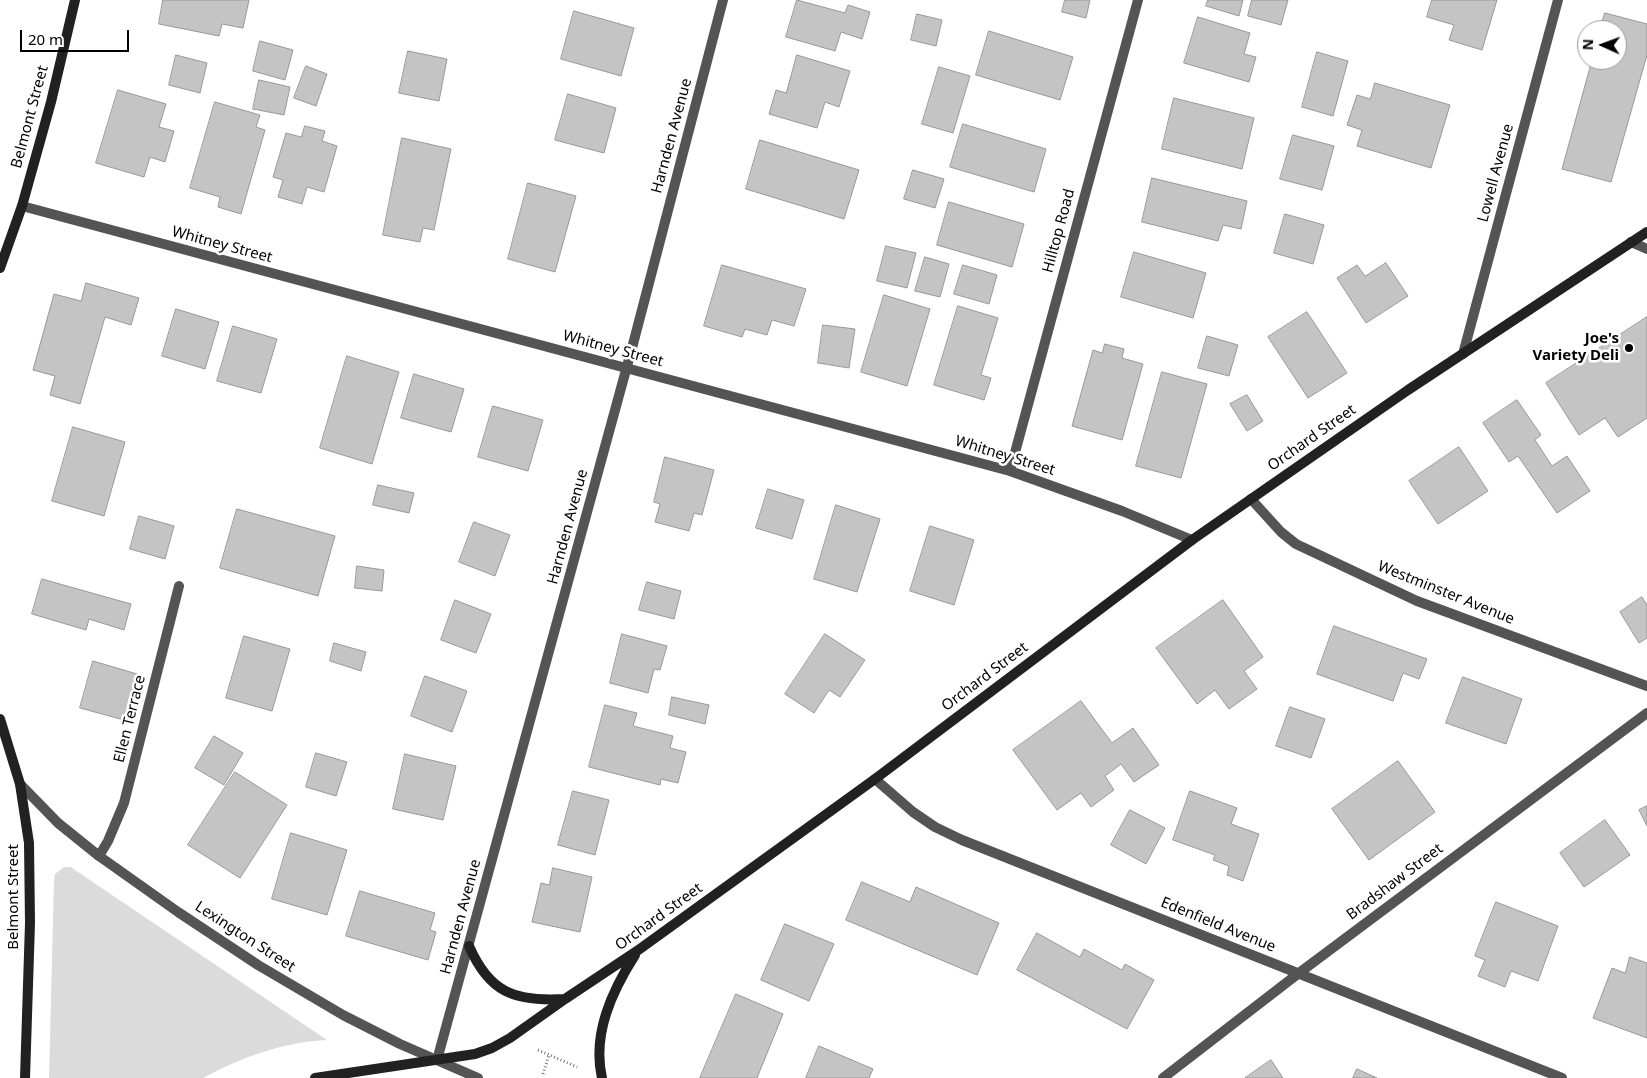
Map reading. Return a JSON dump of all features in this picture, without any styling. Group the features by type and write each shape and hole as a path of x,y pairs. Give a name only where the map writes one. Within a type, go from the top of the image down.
{"main road":[{"name":"Belmont Street","path":"0,268 22,206 51,102 76,0"},
{"name":"Orchard Street","path":"315,1078 475,1054 492,1048 528,1026 637,951 874,779 1192,540 1463,354 1647,232"},
{"name":"Belmont Street","path":"0,719 20,784 27,822 30,866 30,922 25,1078"},
{"path":"469,946 480,969 496,986 507,992 533,999 565,999"},
{"path":"602,1078 599,1065 599,1048 605,1018 617,986 637,951"}],"street":[{"name":"Harnden Avenue","path":"437,1060 627,368 724,0"},
{"name":"Hilltop Road","path":"1010,471 1138,0"},
{"name":"Lowell Avenue","path":"1463,354 1558,0"},
{"name":"Whitney Street","path":"22,206 1010,471 1122,511 1192,540"},
{"path":"1631,242 1647,250"},
{"name":"Westminster Avenue","path":"1250,499 1296,544 1408,597 1647,686"},
{"name":"Ellen Terrace","path":"99,856 124,803 179,586"},
{"name":"Bradshaw Street","path":"1164,1078 1299,973 1647,713"},
{"name":"Edenfield Avenue","path":"874,779 913,812 935,827 962,840 1562,1078"},
{"name":"Lexington Street","path":"20,784 58,822 99,856 178,912 258,965 343,1015 478,1078"}],"path":[{"path":"538,1050 582,1069"},
{"path":"543,1074 550,1055"}],"shaded area":[{"path":"64,867 71,867 327,1040 279,1047 233,1063 203,1078 49,1078 54,881 55,874"}],"building":[{"path":"163,0 249,0 243,28 222,24 219,36 159,24"},
{"path":"797,0 845,13 848,5 870,12 862,39 841,32 835,51 786,37"},
{"path":"1065,0 1090,0 1086,18 1062,12"},
{"path":"1208,0 1243,0 1239,16 1206,6"},
{"path":"1252,0 1288,0 1281,25 1248,16"},
{"path":"1432,0 1497,0 1482,50 1449,40 1454,25 1427,17"},
{"path":"574,11 634,28 621,76 561,59"},
{"path":"1605,13 1647,24 1647,55 1611,182 1562,169 1589,70 1627,70 1627,20 1603,20"},
{"path":"917,14 942,20 936,46 911,40"},
{"path":"1198,17 1250,33 1244,54 1256,57 1249,82 1184,63"},
{"path":"989,31 1073,57 1060,100 976,75"},
{"path":"260,41 293,50 285,80 253,71"},
{"path":"408,51 447,59 439,101 399,93"},
{"path":"1317,52 1348,61 1333,116 1302,107"},
{"path":"176,55 207,63 200,93 169,85"},
{"path":"797,55 850,71 839,107 825,102 817,128 769,114 776,90 786,93"},
{"path":"306,66 327,74 316,106 294,98"},
{"path":"939,67 970,76 953,133 922,124"},
{"path":"259,80 290,87 284,115 253,109"},
{"path":"1375,83 1450,105 1431,168 1357,146 1362,130 1347,125 1357,95 1370,99"},
{"path":"118,90 166,104 159,127 174,131 165,162 150,157 144,177 96,163"},
{"path":"568,94 616,108 604,153 555,140"},
{"path":"1174,98 1254,118 1242,169 1162,149"},
{"path":"215,102 260,115 256,127 265,130 241,214 218,207 220,197 190,188"},
{"path":"963,124 1046,149 1034,192 950,167"},
{"path":"305,126 325,131 322,141 337,146 324,192 307,187 302,204 278,197 283,180 273,177 286,133 301,137"},
{"path":"1293,135 1334,146 1322,190 1280,179"},
{"path":"402,138 451,149 434,230 423,228 420,242 383,235"},
{"path":"760,140 859,170 844,219 746,189"},
{"path":"913,170 944,179 935,208 904,199"},
{"path":"1152,178 1247,201 1241,229 1223,225 1218,241 1142,222"},
{"path":"528,183 576,196 555,272 508,259"},
{"path":"949,202 1024,224 1012,267 937,245"},
{"path":"1285,214 1324,225 1313,264 1274,253"},
{"path":"886,246 916,253 907,288 877,281"},
{"path":"1134,252 1206,273 1193,318 1121,297"},
{"path":"925,257 949,264 940,297 915,291"},
{"path":"1386,263 1408,296 1366,323 1337,278 1357,265 1365,276"},
{"path":"722,265 806,289 794,326 772,320 767,335 745,329 742,337 704,326"},
{"path":"963,265 997,275 989,304 954,294"},
{"path":"86,283 139,298 131,325 105,317 80,404 50,395 55,376 33,370 54,294 81,301"},
{"path":"884,295 930,309 907,386 861,372"},
{"path":"958,306 998,318 981,375 991,378 984,400 934,385"},
{"path":"176,309 219,322 205,369 162,356"},
{"path":"1307,312 1347,373 1308,398 1268,337"},
{"path":"1647,317 1647,418 1618,437 1605,418 1579,435 1546,383"},
{"path":"823,325 855,329 849,368 818,363"},
{"path":"233,326 277,339 261,393 217,381"},
{"path":"1207,336 1238,345 1229,376 1198,368"},
{"path":"1105,344 1124,349 1122,358 1143,364 1122,440 1072,426 1093,350 1102,353"},
{"path":"347,356 399,372 372,464 320,448"},
{"path":"1162,372 1207,384 1181,478 1136,466"},
{"path":"414,374 464,389 451,432 401,418"},
{"path":"1247,395 1263,421 1247,431 1230,404"},
{"path":"1517,400 1541,435 1535,440 1552,466 1567,456 1590,491 1557,513 1518,456 1509,462 1483,423"},
{"path":"493,406 543,420 528,471 478,457"},
{"path":"73,427 125,442 104,516 52,501"},
{"path":"1459,447 1488,491 1438,524 1409,481"},
{"path":"665,457 714,470 702,515 694,513 689,531 655,522 660,504 654,502"},
{"path":"378,485 414,493 409,513 373,505"},
{"path":"768,489 804,500 792,539 756,528"},
{"path":"836,505 880,519 857,592 814,579"},
{"path":"237,509 335,536 318,596 220,568"},
{"path":"139,516 174,526 165,559 130,549"},
{"path":"474,522 510,535 495,576 459,562"},
{"path":"930,526 974,540 954,605 910,591"},
{"path":"357,566 384,570 382,591 355,588"},
{"path":"42,579 131,604 124,630 89,619 86,630 32,614"},
{"path":"647,582 681,591 674,619 639,610"},
{"path":"1642,597 1647,605 1647,638 1639,643 1620,612"},
{"path":"455,600 491,614 476,653 441,640"},
{"path":"1223,600 1263,657 1244,671 1257,689 1229,709 1215,690 1197,704 1156,648"},
{"path":"1334,626 1427,659 1419,679 1403,673 1393,701 1317,674"},
{"path":"622,634 667,646 660,670 654,669 648,693 610,683"},
{"path":"825,634 865,660 840,697 829,690 814,713 785,694"},
{"path":"244,636 290,649 272,711 226,698"},
{"path":"334,643 366,652 361,671 330,661"},
{"path":"93,661 137,674 124,720 80,708"},
{"path":"425,676 467,691 452,732 411,716"},
{"path":"1463,677 1522,699 1506,744 1446,723"},
{"path":"672,697 709,705 705,724 669,715"},
{"path":"1081,701 1112,743 1133,728 1159,765 1134,782 1121,764 1105,776 1114,790 1091,807 1081,793 1057,810 1013,750"},
{"path":"605,705 637,713 633,726 673,736 670,748 686,752 678,783 661,779 660,785 589,767"},
{"path":"1290,707 1325,719 1311,758 1276,746"},
{"path":"214,736 243,753 224,785 195,768"},
{"path":"316,753 347,762 336,796 306,787"},
{"path":"405,754 456,766 443,820 393,809"},
{"path":"1398,761 1435,812 1369,860 1332,809"},
{"path":"235,772 287,805 240,878 188,845"},
{"path":"573,791 609,800 595,855 558,845"},
{"path":"1190,791 1237,808 1231,824 1259,834 1243,881 1227,875 1229,866 1213,860 1215,855 1173,840"},
{"path":"1647,806 1647,826 1639,810"},
{"path":"1130,810 1165,828 1146,864 1111,845"},
{"path":"1605,820 1630,855 1584,887 1560,853"},
{"path":"291,833 347,850 327,915 272,899"},
{"path":"553,868 592,877 580,932 532,922 541,883 549,885"},
{"path":"862,882 910,902 916,887 999,923 977,975 846,920"},
{"path":"360,891 435,913 430,930 436,932 428,960 346,936"},
{"path":"1496,902 1558,926 1538,981 1511,971 1505,987 1478,976 1485,960 1475,956"},
{"path":"785,924 834,944 809,1001 761,980"},
{"path":"1037,933 1080,957 1084,949 1122,970 1125,964 1154,980 1127,1029 1017,970"},
{"path":"1630,957 1647,963 1647,1038 1593,1018 1612,968 1625,973"},
{"path":"736,994 783,1014 757,1078 700,1078"},
{"path":"819,1046 873,1069 869,1078 806,1078"},
{"path":"1271,1060 1283,1078 1245,1078"},
{"path":"1357,1069 1377,1078 1353,1078"}],"place":[{"name":"Joe's Variety Deli","path":"1629,348"}]}
